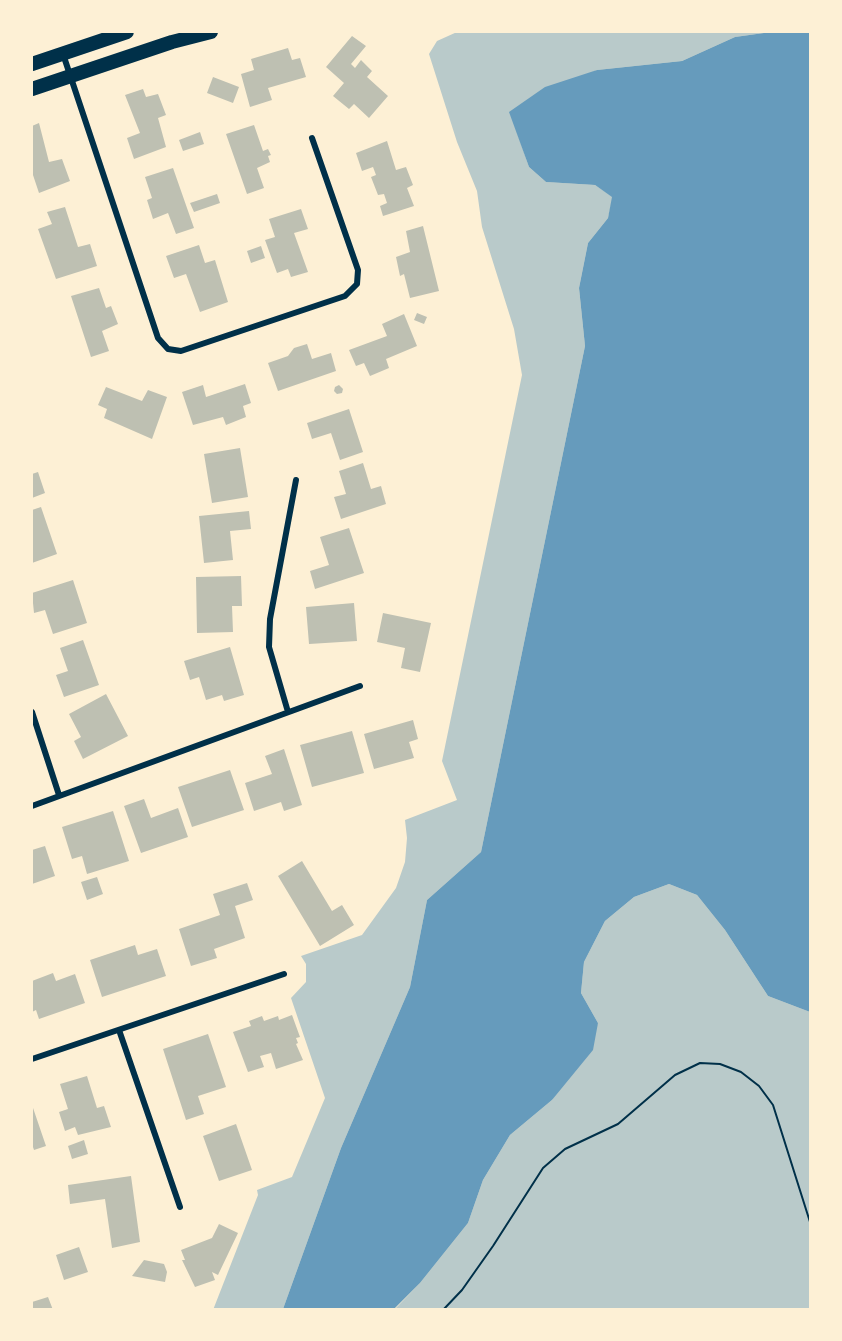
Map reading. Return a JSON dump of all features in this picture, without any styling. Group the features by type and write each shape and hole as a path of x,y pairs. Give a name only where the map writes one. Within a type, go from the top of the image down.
{"main road":[{"path":"32,64 127,32"},
{"path":"32,89 70,75 211,32"}],"street":[{"path":"62,53 158,338 168,348 181,351 345,296 357,284 358,270 312,138"},
{"path":"288,712 269,647 270,619 296,480"},
{"path":"32,806 360,686"},
{"path":"32,712 59,795"},
{"path":"32,1059 284,974"},
{"path":"119,1030 180,1207"}],"path":[{"path":"443,1310 475,1273 543,1167 565,1149 618,1124 675,1075 700,1063 720,1064 741,1072 759,1086 773,1106 810,1222"}],"shaded area":[{"path":"457,32 771,32 735,37 682,61 597,70 510,112 529,167 546,182 595,185 613,197 608,218 588,243 579,288 585,346 481,852 427,900 410,987 341,1148 283,1309 213,1310 258,1195 257,1190 292,1177 325,1098 291,998 306,982 306,964 301,956 362,935 396,888 405,862 407,838 405,820 457,800 442,761 522,375 514,329 482,227 477,191 457,142 429,54 437,41"},
{"path":"669,884 697,895 725,930 768,996 810,1012 810,1309 394,1310 420,1283 468,1223 483,1180 510,1135 552,1100 598,1023 581,993 584,962 605,921 634,897"}],"water":[{"path":"771,32 810,32 810,1012 768,996 725,930 697,895 669,884 634,897 605,921 584,962 581,993 598,1023 593,1050 552,1100 510,1135 483,1180 468,1223 420,1283 394,1309 283,1309 341,1148 410,987 427,900 481,852 585,346 579,288 588,243 608,218 612,197 595,185 546,182 529,167 509,112 545,87 597,70 682,61 735,37"}],"building":[{"path":"352,36 366,46 351,64 355,68 361,60 372,71 367,77 388,96 369,118 354,104 349,109 333,96 344,83 326,67"},
{"path":"288,48 292,60 300,58 306,77 268,88 272,100 250,107 241,74 254,70 251,59"},
{"path":"213,77 239,87 233,103 207,93"},
{"path":"143,89 146,97 158,94 166,115 158,118 166,147 134,159 127,138 140,133 125,95"},
{"path":"39,123 49,162 62,159 70,181 39,193 32,172 32,126"},
{"path":"254,125 263,151 268,149 271,155 268,156 270,162 257,168 264,188 247,194 226,134"},
{"path":"200,132 204,144 183,151 179,140"},
{"path":"387,141 396,170 406,167 413,185 407,188 414,206 383,216 380,206 387,203 384,194 378,195 371,177 376,175 373,167 362,171 356,153"},
{"path":"173,168 194,228 176,234 168,213 153,219 147,200 152,198 145,177"},
{"path":"217,194 220,203 194,212 190,203"},
{"path":"65,207 78,247 90,244 97,266 56,279 38,229 52,224 47,212"},
{"path":"301,209 308,229 294,233 308,272 291,277 288,269 277,273 265,240 275,237 269,219"},
{"path":"423,226 439,291 410,298 404,274 400,276 396,257 410,252 406,231"},
{"path":"199,245 205,263 215,260 228,302 200,312 186,274 174,278 166,256"},
{"path":"261,246 265,258 251,263 247,251"},
{"path":"99,288 106,308 111,306 118,324 102,331 109,351 91,357 71,296"},
{"path":"417,313 427,317 424,324 414,320"},
{"path":"404,314 417,346 386,359 389,368 370,376 364,363 356,366 349,350 387,336 382,324"},
{"path":"307,344 312,359 331,353 336,371 278,391 268,363 288,356 294,348"},
{"path":"245,384 251,403 243,406 246,417 226,425 223,417 193,425 182,392 203,385 206,397"},
{"path":"339,385 343,389 342,393 337,394 334,391"},
{"path":"106,387 142,401 148,390 167,397 152,439 104,418 107,409 98,405"},
{"path":"349,409 363,452 340,460 331,433 312,439 307,423"},
{"path":"240,448 248,497 212,503 204,454"},
{"path":"363,463 371,489 381,486 386,504 341,519 334,497 346,494 339,471"},
{"path":"38,472 45,493 32,498 32,474"},
{"path":"41,507 57,554 32,563 32,510"},
{"path":"249,511 251,529 230,531 233,560 204,563 199,516"},
{"path":"349,528 364,573 315,589 310,571 329,565 320,537"},
{"path":"241,576 242,606 232,606 233,632 197,633 196,577"},
{"path":"73,580 87,623 53,634 45,610 34,613 32,593"},
{"path":"354,603 357,641 309,644 306,607"},
{"path":"383,613 431,623 420,672 401,668 405,648 377,642"},
{"path":"83,640 99,685 64,697 56,675 68,671 60,648"},
{"path":"230,647 244,695 224,701 222,695 206,700 199,677 190,680 184,661"},
{"path":"106,694 128,736 83,759 74,741 81,737 69,714"},
{"path":"413,720 418,739 409,742 414,758 374,769 364,734"},
{"path":"352,731 364,773 312,787 300,745"},
{"path":"284,749 302,805 284,811 281,802 254,811 245,783 272,774 265,756"},
{"path":"230,770 244,810 192,827 178,787"},
{"path":"144,799 151,818 178,808 188,837 141,853 124,806"},
{"path":"113,811 129,861 87,874 82,856 72,859 62,827"},
{"path":"45,846 55,876 32,884 32,850"},
{"path":"302,861 332,911 342,905 354,925 320,946 278,876"},
{"path":"97,877 103,894 87,900 81,882"},
{"path":"247,883 253,900 235,906 245,938 214,949 217,958 191,966 179,929 220,915 213,894"},
{"path":"135,945 138,955 157,949 166,976 102,997 90,960"},
{"path":"53,973 56,981 75,974 85,1003 39,1019 36,1010 32,1012 32,981"},
{"path":"292,1015 300,1037 296,1038 298,1043 296,1044 303,1060 276,1069 271,1053 260,1056 264,1067 248,1072 233,1032 251,1026 249,1021 262,1016 264,1021 278,1016 279,1020"},
{"path":"208,1034 226,1087 198,1096 204,1114 186,1120 163,1049"},
{"path":"87,1076 97,1108 104,1106 111,1127 78,1135 75,1127 65,1131 59,1112 68,1109 60,1084"},
{"path":"32,1105 46,1146 34,1150 32,1144"},
{"path":"236,1124 252,1170 219,1181 203,1136"},
{"path":"84,1140 88,1154 72,1159 68,1146"},
{"path":"131,1176 140,1242 112,1248 105,1199 70,1204 68,1185"},
{"path":"219,1224 238,1233 218,1275 212,1272 215,1280 195,1287 182,1260 185,1260 181,1250 212,1238"},
{"path":"79,1247 88,1272 64,1280 56,1255"},
{"path":"144,1260 164,1264 167,1272 165,1282 132,1276"},
{"path":"48,1297 53,1310 32,1310 32,1302"}]}
